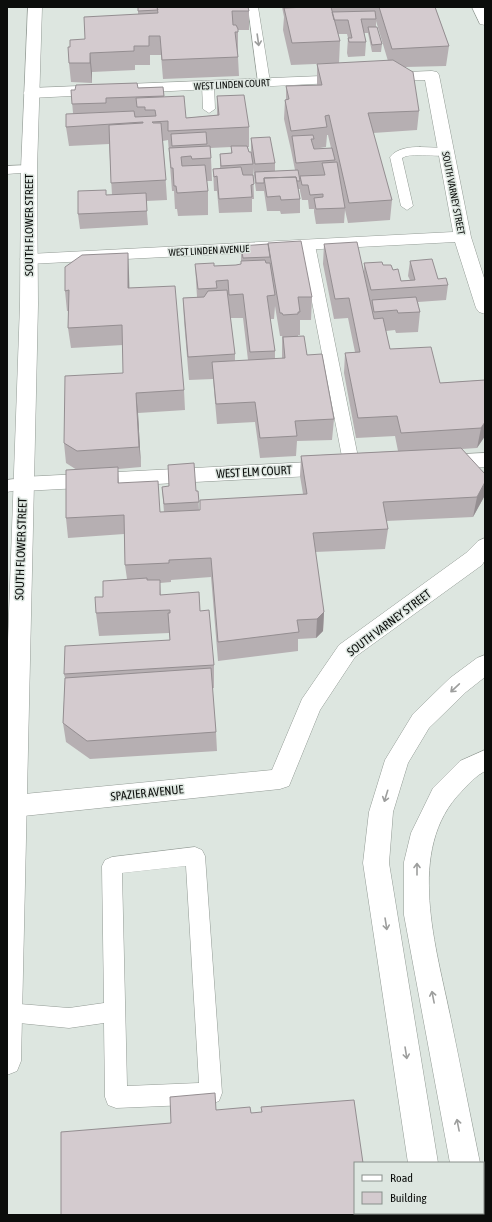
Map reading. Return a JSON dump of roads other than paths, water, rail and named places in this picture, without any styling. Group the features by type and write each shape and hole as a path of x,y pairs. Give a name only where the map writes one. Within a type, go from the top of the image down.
{"main road":[{"name":"SOUTH FLOWER STREET","path":"7,1061 14,806 13,625 15,485 29,259 32,37 35,7"},
{"path":"479,7 485,21"},
{"name":"WEST LINDEN COURT","path":"31,93 208,85 264,78 364,78 432,75"},
{"name":"SOUTH VARNEY STREET","path":"432,75 462,237 485,308"},
{"name":"WEST LINDEN AVENUE","path":"29,259 462,237"},
{"path":"422,464 485,460"},
{"name":"WEST ELM COURT","path":"15,485 359,467"},
{"name":"SOUTH VARNEY STREET","path":"280,779 310,706 348,651 474,559 485,546"},
{"path":"423,1162 376,863 381,812 398,760 421,721 458,685 485,664"},
{"path":"465,1162 417,915 417,862 423,833 442,795 469,768 485,760"},
{"name":"SPAZIER AVENUE","path":"14,806 280,779"}],"lane":[{"path":"254,7 264,78"},
{"path":"208,85 209,109"},
{"path":"407,206 396,156 407,151 446,152"},
{"path":"7,170 30,169"},
{"path":"308,245 359,467"},
{"path":"195,856 211,1093 116,1097 114,1012 112,866 195,856"},
{"path":"8,1012 69,1018 114,1012"}]}
